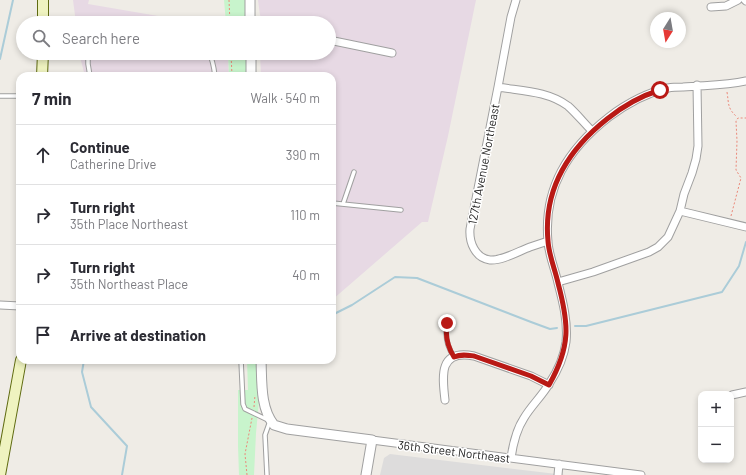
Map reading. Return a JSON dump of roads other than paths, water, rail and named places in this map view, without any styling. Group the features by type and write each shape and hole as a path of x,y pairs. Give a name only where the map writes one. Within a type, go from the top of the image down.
{"main road":[{"path":"43,0 43,16"},
{"path":"42,72 43,60"},
{"path":"0,475 20,364"}],"street":[{"path":"250,0 250,16"},
{"name":"127th Avenue Northeast","path":"516,0 511,17 470,229 471,243 478,254 491,260 506,257 548,241"},
{"path":"711,7 726,6 738,0"},
{"path":"336,41 392,53"},
{"path":"251,60 251,72"},
{"path":"511,458 517,431 532,406 549,385 557,370 565,344 566,318 551,259 547,230 552,194 564,166 573,152 592,131 621,108 643,96 668,88 726,84 746,81"},
{"path":"558,282 594,272 649,252 668,237 680,211 684,194 692,173 698,146 697,86"},
{"path":"498,87 545,94 555,98 569,107 592,131"},
{"path":"680,211 746,227"},
{"path":"0,305 16,306"},
{"path":"445,400 443,376 444,369 447,363 458,355 474,356 531,376 549,385"},
{"path":"262,364 262,389 264,405 270,421"},
{"path":"734,395 746,392"},
{"name":"36th Street Northeast","path":"270,421 274,425 287,430 641,475"},
{"path":"366,475 372,440"},
{"path":"558,475 559,464"}],"lane":[{"path":"88,60 89,72"},
{"path":"212,60 214,72"},
{"path":"0,96 16,96"},
{"path":"343,204 354,172"},
{"path":"336,203 401,210"},
{"path":"449,319 446,332 447,341 454,357"},
{"path":"240,364 243,404 245,409 270,421 265,435 267,475"}],"waterway":[{"path":"0,59 13,0"},
{"path":"575,326 586,326 722,292 739,266 746,242"},
{"path":"336,313 352,305 395,277 417,278 550,329 557,328"},
{"path":"83,364 82,372 91,407 127,446 122,475"}]}
